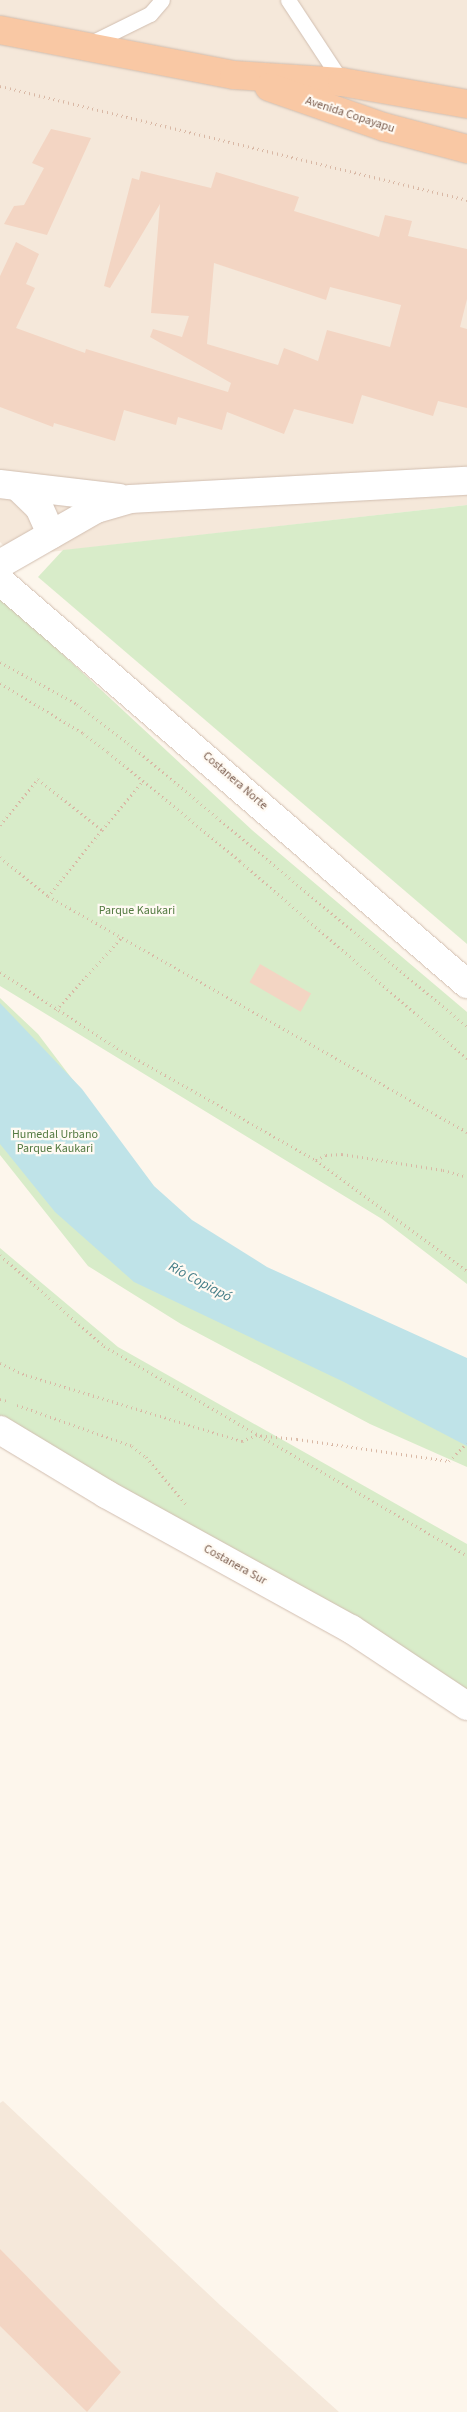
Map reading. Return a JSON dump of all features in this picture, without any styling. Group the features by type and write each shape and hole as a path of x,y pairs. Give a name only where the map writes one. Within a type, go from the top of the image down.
{"highway":[{"name":"Avenida Copayapu","path":"0,30 234,75 342,82 467,104"},
{"name":"Avenida Copayapu","path":"234,75 384,127 467,149"}],"street":[{"path":"10,486 130,499 467,481"},
{"path":"10,486 39,507 51,534"},
{"path":"0,564 96,508 130,499"},
{"name":"Costanera Norte","path":"0,580 467,984"},
{"name":"Costanera Sur","path":"0,1430 106,1494 350,1629 467,1706"}],"lane":[{"path":"84,46 150,14 162,0"},
{"path":"288,0 342,82"}],"path":[{"path":"0,86 467,200"},
{"path":"0,662 77,704 114,732 467,1026"},
{"path":"0,683 83,733 143,781 467,1058"},
{"path":"0,825 38,778 102,830"},
{"path":"48,896 143,781"},
{"path":"0,857 48,896 467,1132"},
{"path":"56,1010 121,938"},
{"path":"0,972 117,1048 316,1160 467,1270"},
{"path":"316,1160 326,1154 342,1154 443,1170 467,1177"},
{"path":"0,1255 104,1346 256,1436 467,1556"},
{"path":"0,1363 26,1375 242,1441 256,1436 449,1461 467,1444"}],"shaded area":[{"path":"0,0 467,0 467,505 14,556 0,542"},
{"path":"3,2101 220,2305 339,2412 0,2412 0,2103"}],"green space":[{"path":"467,505 467,944 38,577 63,550"},
{"name":"Parque Kaukari","path":"0,596 252,830 467,1012 467,1284 382,1219 0,986"},
{"name":"Humedal Urbano Parque Kaukari","path":"0,998 38,1034 177,1217 467,1382 467,1467 370,1424 181,1324 88,1266 0,1155"},
{"path":"0,1248 118,1347 467,1544 467,1690 0,1420"}],"water":[{"name":"Humedal Urbano Parque Kaukari","path":"0,1003 82,1089 154,1186 192,1220 267,1267 467,1358 467,1446 344,1382 134,1282 55,1212 0,1144"}],"building":[{"path":"51,129 91,138 47,235 4,224 14,206 24,205 44,168 32,163"},
{"path":"141,171 211,188 216,172 299,197 294,211 379,237 385,215 412,221 408,236 467,249 467,299 460,327 467,329 467,408 438,401 433,416 362,395 353,424 294,409 284,434 227,412 222,430 178,417 176,425 124,410 115,441 54,423 53,427 0,407 0,276 16,242 39,254 26,284 35,288 16,328 85,353 86,349 228,392 231,383 150,337 153,329 182,337 189,316 151,313 160,204 110,288 104,286 132,178 139,180","holes":["214,263 326,300 330,287 401,305 390,347 327,330 318,361 284,348 278,365 207,344"]},
{"path":"260,964 311,994 301,1012 250,982"},
{"path":"0,2249 121,2372 87,2412 0,2326"}],"water label":[{"name":"Río Copiapó","path":"200,1282"}]}
